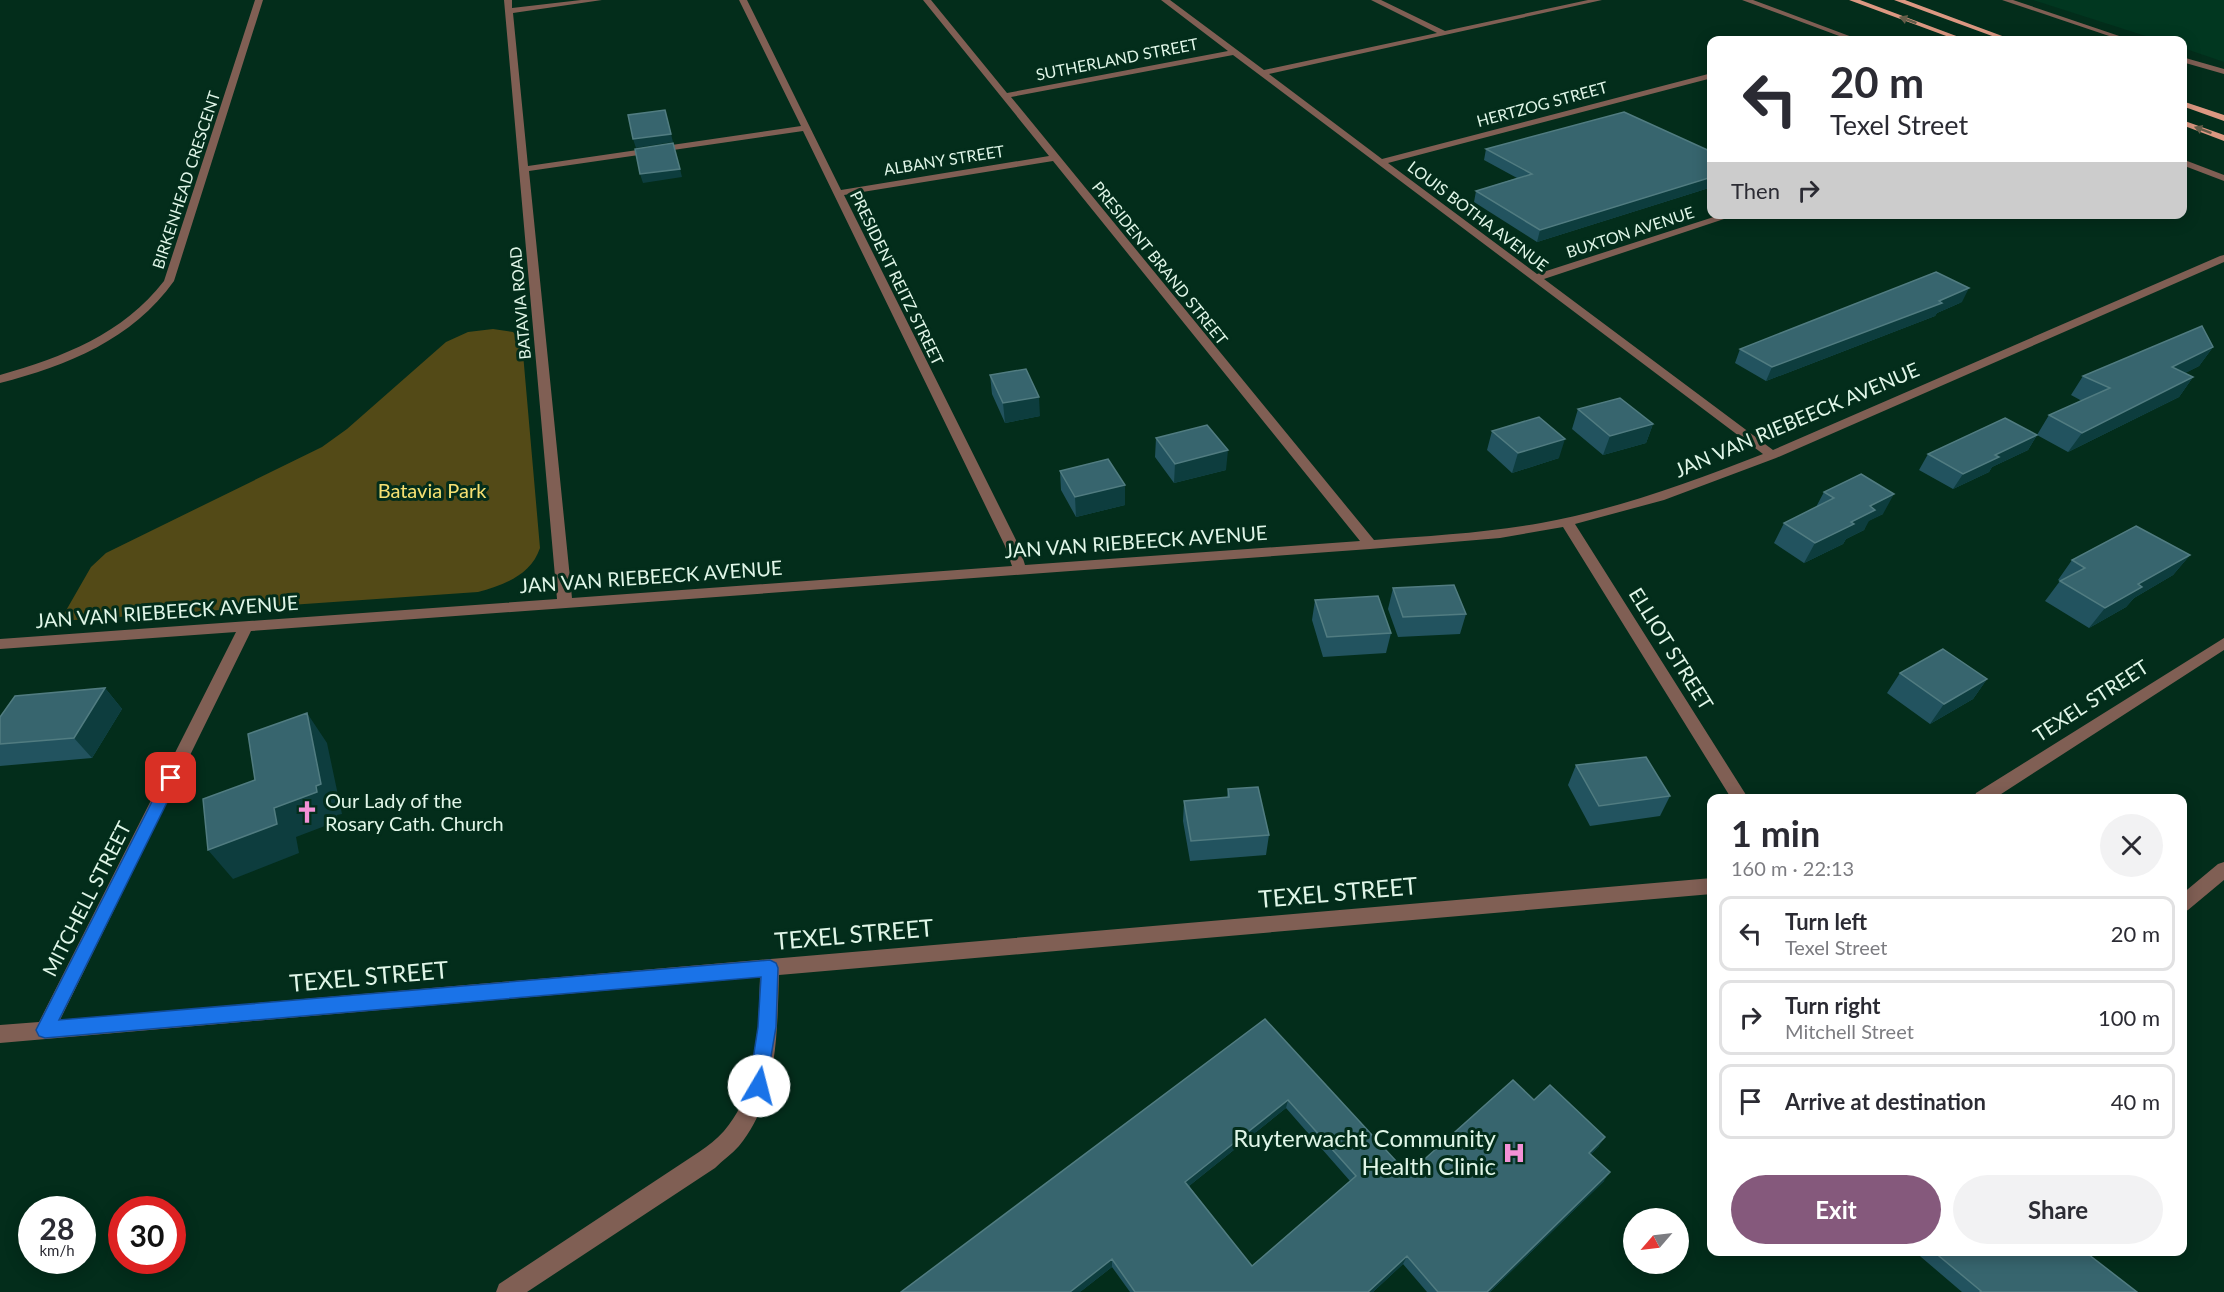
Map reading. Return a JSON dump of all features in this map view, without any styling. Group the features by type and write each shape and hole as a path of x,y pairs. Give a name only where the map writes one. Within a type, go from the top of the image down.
{"main road":[{"path":"1853,0 1952,36"},
{"path":"1898,0 1998,36"},
{"path":"2187,105 2224,118"},
{"path":"2187,124 2224,138"}],"street":[{"name":"BIRKENHEAD CRESCENT","path":"0,379 43,366 95,343 136,318 162,293 169,281 259,0"},
{"path":"508,5 598,0"},
{"name":"PRESIDENT REITZ STREET","path":"743,0 1012,546 1020,570"},
{"name":"PRESIDENT BRAND STREET","path":"927,0 1370,545"},
{"name":"LOUIS BOTHA AVENUE","path":"1165,0 1772,455"},
{"path":"1375,0 1445,34"},
{"path":"1262,73 1598,0"},
{"path":"1746,0 1839,36"},
{"path":"2006,0 2115,36"},
{"name":"BATAVIA ROAD","path":"508,5 565,603"},
{"name":"SUTHERLAND STREET","path":"1005,96 1234,52"},
{"path":"2187,61 2224,72"},
{"name":"HERTZOG STREET","path":"1380,162 1707,76"},
{"path":"524,170 806,128"},
{"name":"ALBANY STREET","path":"838,193 1055,158"},
{"path":"2187,164 2224,178"},
{"name":"BUXTON AVENUE","path":"1536,278 1719,219"},
{"name":"JAN VAN RIEBEECK AVENUE","path":"0,644 1370,545 1484,534 1567,522 1678,491 1772,455 2224,258"},
{"name":"ELLIOT STREET","path":"1567,522 1737,794"},
{"name":"MITCHELL STREET","path":"45,1030 246,626"},
{"name":"TEXEL STREET","path":"1988,794 2224,643"},
{"path":"2187,901 2224,869"},
{"name":"TEXEL STREET","path":"0,1034 1707,886"},
{"path":"507,1292 707,1160 732,1139 748,1114 759,1086 767,1027 770,968"}],"shaded area":[{"path":"2033,0 2224,0 2224,62 2187,49 2187,36 2146,36"}],"green space":[{"name":"Batavia Park","path":"493,329 513,332 522,342 540,548 536,557 523,572 507,582 478,592 60,621 91,567 106,553 322,447 347,429 446,342 468,332"}],"building":[{"path":"665,110 671,134 633,139 628,115"},
{"path":"1624,112 1707,150 1707,179 1540,230 1476,191 1532,174 1486,149"},
{"path":"673,143 680,169 640,174 635,149"},
{"path":"1936,272 1969,288 1939,301 1942,303 1772,367 1740,349"},
{"path":"2202,326 2213,347 2172,367 2193,377 2082,433 2049,415 2110,388 2083,376"},
{"path":"1026,369 1039,397 1003,403 990,375"},
{"path":"1620,398 1653,424 1610,436 1578,409"},
{"path":"1539,417 1565,439 1518,453 1492,431"},
{"path":"2005,418 2037,435 1995,455 1999,457 1963,474 1928,454"},
{"path":"1207,425 1228,450 1175,464 1156,438"},
{"path":"1108,459 1125,485 1075,497 1060,471"},
{"path":"1861,474 1894,494 1870,506 1875,510 1851,522 1854,524 1815,543 1784,523 1834,498 1824,492"},
{"path":"2136,526 2190,555 2138,584 2142,587 2105,608 2060,581 2085,568 2072,560"},
{"path":"1454,585 1466,614 1403,617 1393,588"},
{"path":"1378,596 1391,633 1327,637 1315,600"},
{"path":"1943,649 1987,679 1944,704 1900,673"},
{"path":"105,688 74,738 0,744 0,717 15,696"},
{"path":"307,713 321,784 316,786 317,792 274,808 277,824 208,850 203,799 255,780 248,734"},
{"path":"1646,757 1670,796 1599,806 1576,765"},
{"path":"1258,787 1269,835 1191,841 1184,801 1229,797 1228,789"},
{"name":"Ruyterwacht Community Health Clinic","path":"1265,1019 1408,1174 1513,1080 1534,1100 1550,1085 1605,1137 1589,1153 1610,1172 1487,1292 1438,1292 1407,1256 1368,1292 1135,1292 1112,1259 1070,1292 901,1292","holes":["1288,1100 1356,1176 1252,1266 1185,1182"]},
{"path":"1939,1256 2090,1256 2137,1292 1980,1292"}],"place":[{"name":"Our Lady of the Rosary Cath. Church","path":"307,812"},
{"name":"Ruyterwacht Community Health Clinic","path":"1514,1153"}],"route":[{"path":"171,778 45,1030 770,968 767,1027 759,1086"}]}
